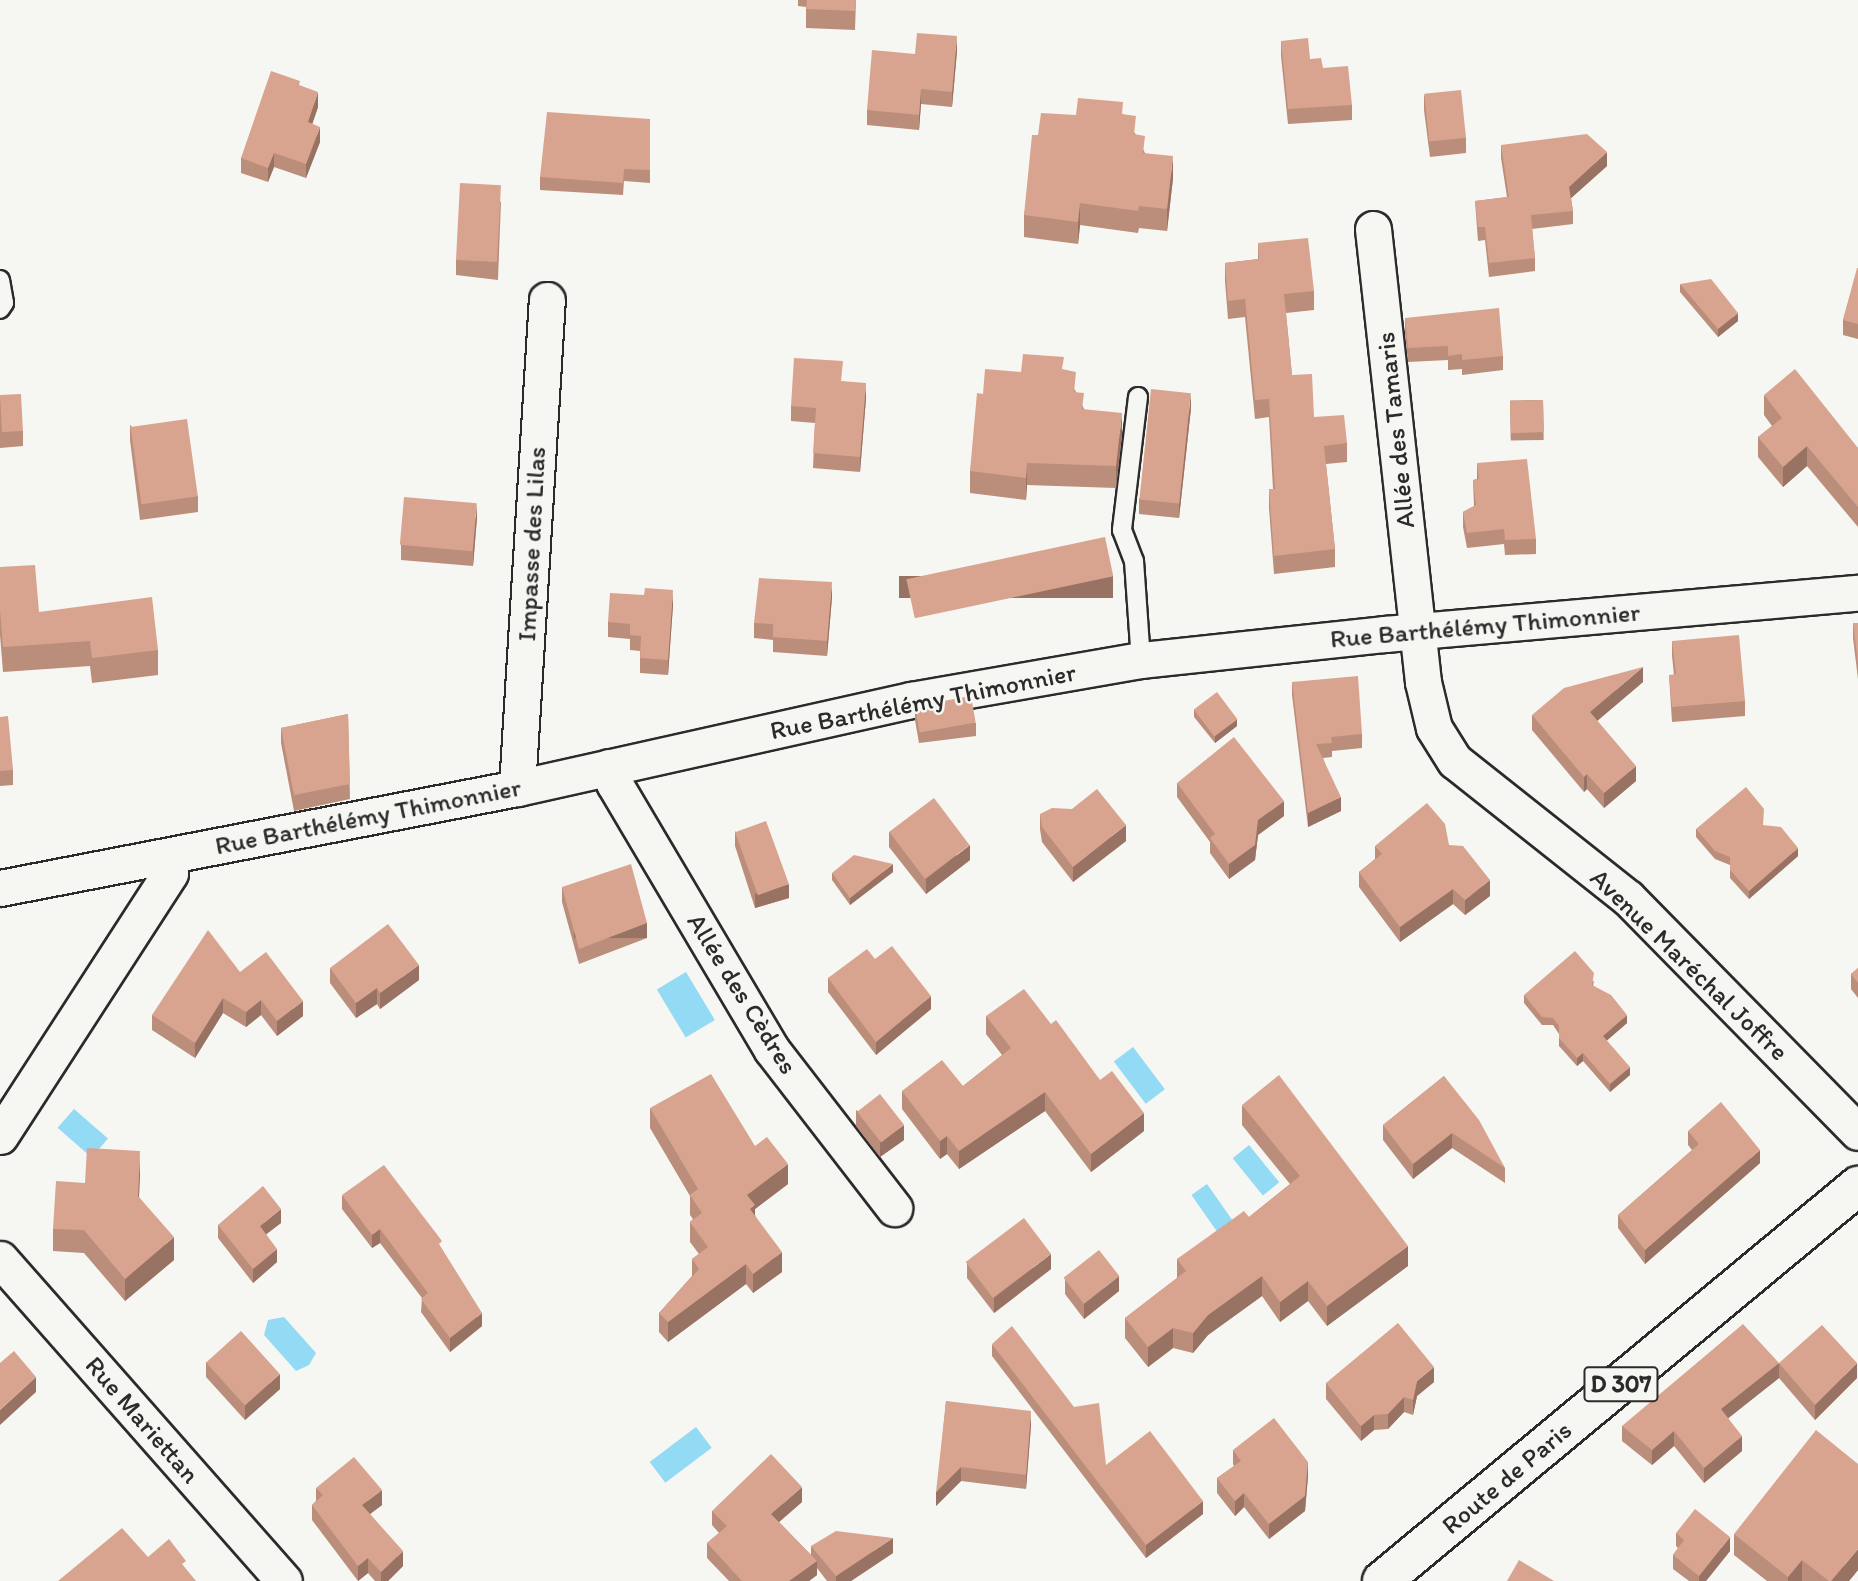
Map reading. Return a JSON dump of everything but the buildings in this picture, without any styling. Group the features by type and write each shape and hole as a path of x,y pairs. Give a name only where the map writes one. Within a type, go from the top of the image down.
{"main road":[{"name":"Route de Paris","path":"1382,1581 1858,1186"},
{"name":"Route de Paris","path":"1408,1581 1858,1205"}],"street":[{"name":"Allée des Tamaris","path":"1373,229 1418,632"},
{"name":"Impasse des Lilas","path":"517,788 547,300"},
{"name":"Rue Barthélémy Thimonnier","path":"0,888 517,788 911,700 1141,660 1418,632 1858,593"},
{"name":"Avenue Maréchal Joffre","path":"1418,632 1434,728 1455,761 1628,898 1858,1132"},
{"name":"Allée des Cèdres","path":"609,767 614,783 772,1050 894,1208"},
{"path":"0,1136 170,873 168,857"},
{"name":"Rue Mariettan","path":"0,1259 285,1581"}],"lane":[{"path":"0,280 4,303 0,309"},
{"path":"1138,397 1122,530 1134,561 1141,660"}],"water":[{"path":"686,972 715,1020 686,1038 657,990"},
{"path":"1133,1047 1165,1089 1146,1104 1114,1061"},
{"path":"74,1109 108,1139 92,1157 58,1128"},
{"path":"1249,1145 1279,1182 1263,1196 1233,1158"},
{"path":"1207,1184 1234,1223 1218,1233 1191,1195"},
{"path":"284,1317 316,1353 309,1365 296,1371 264,1335 268,1320"},
{"path":"696,1427 712,1448 665,1483 650,1462"}]}
